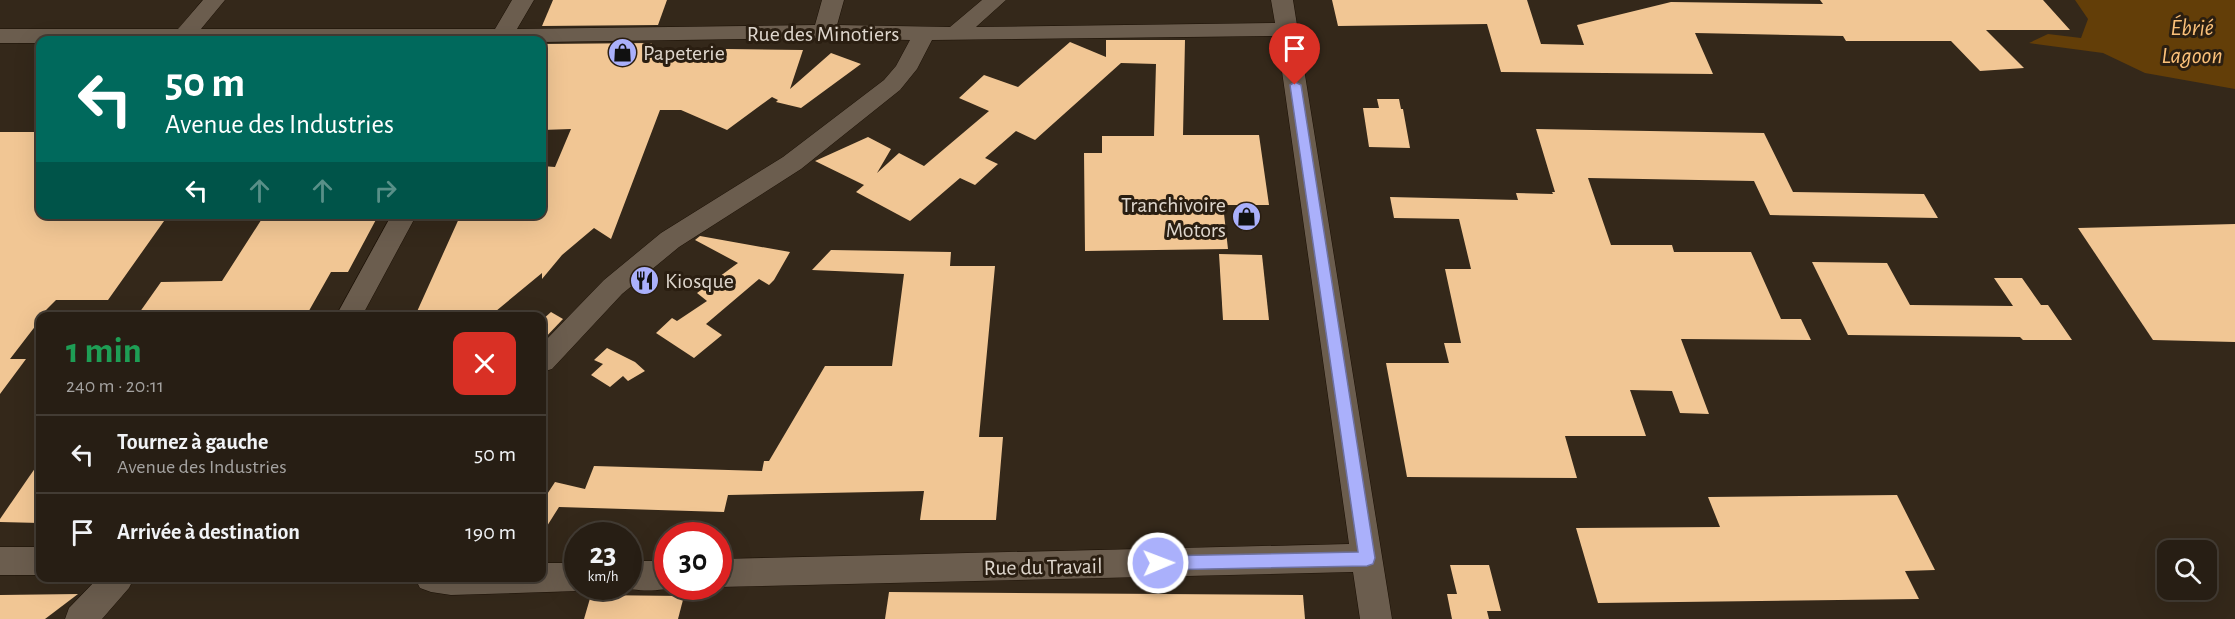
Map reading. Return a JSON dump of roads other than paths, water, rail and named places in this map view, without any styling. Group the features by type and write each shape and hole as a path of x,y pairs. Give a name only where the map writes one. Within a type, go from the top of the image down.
{"street":[{"path":"186,34 214,0"},
{"path":"502,36 523,0"},
{"path":"824,31 833,0"},
{"path":"956,33 995,0"},
{"path":"1282,0 1376,619"},
{"name":"Rue des Minotiers","path":"546,37 824,31 924,34 1287,29"},
{"name":"Rue des Minotiers","path":"0,36 186,34 344,36"},
{"path":"546,357 614,287 670,240 792,163 892,85 906,69 924,34"},
{"path":"351,312 402,219"},
{"name":"Rue du Travail","path":"732,573 1367,558"},
{"path":"0,561 36,561"},
{"path":"546,578 564,577"},
{"path":"81,619 114,582"}],"water":[{"name":"Ébrié Lagoon","path":"2075,0 2235,0 2235,89 2145,73 2103,53 2029,43 2048,34 2081,38 2088,19"}],"place":[{"name":"Papeterie","path":"622,52"},
{"name":"Tranchivoire Motors","path":"1247,217"},
{"name":"Kiosque","path":"644,280"}]}
